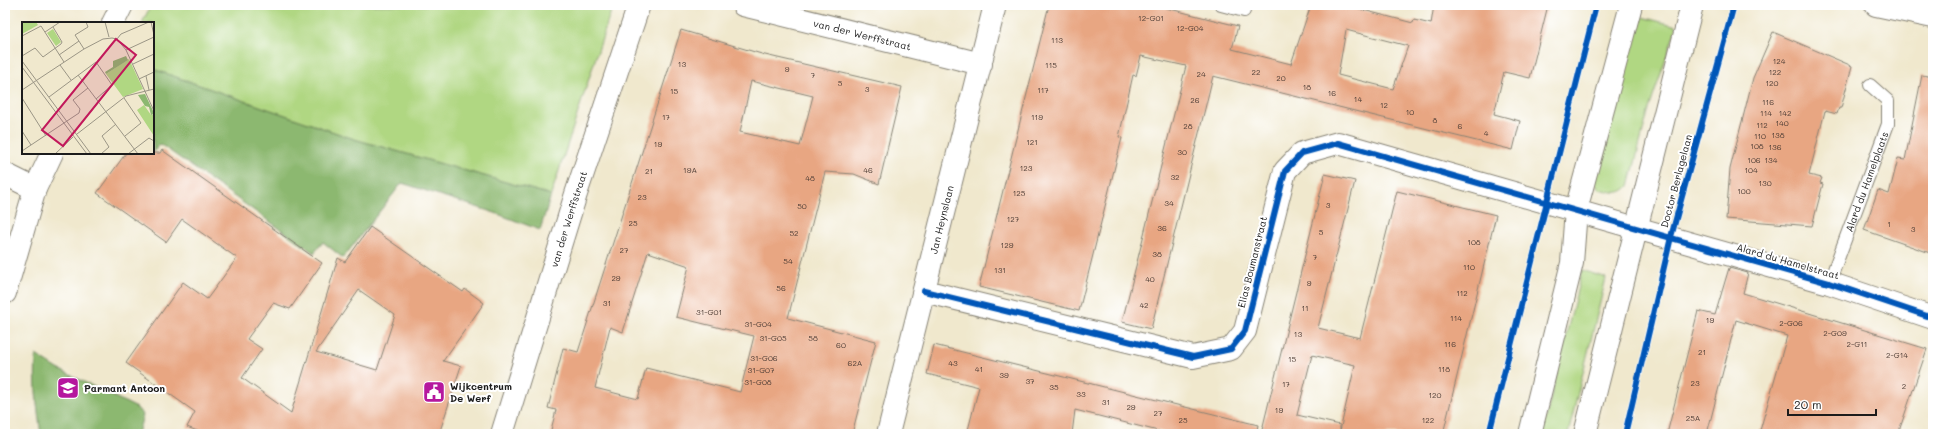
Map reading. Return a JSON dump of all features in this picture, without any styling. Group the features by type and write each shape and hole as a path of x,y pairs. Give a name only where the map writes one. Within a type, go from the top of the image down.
{"street":[{"path":"114,22 122,5"},
{"name":"van der Werffstraat","path":"502,434 576,194 639,5"},
{"name":"van der Werffstraat","path":"743,5 982,64"},
{"name":"Jan Heynslaan","path":"888,434 982,64 995,5"},
{"path":"1530,434 1572,263 1576,210 1631,5"},
{"path":"1585,434 1692,5"},
{"path":"1876,5 1933,17"},
{"name":"Elias Boumanstraat","path":"924,291 1193,356 1231,349 1245,332 1285,171 1302,153 1338,143 1637,227"},
{"path":"5,293 34,189 52,154"},
{"path":"5,174 34,189"},
{"name":"Alard du Hamelstraat","path":"1637,227 1829,283 1933,318"}],"lane":[{"path":"1221,5 1244,11"},
{"name":"Alard du Hamelplaats","path":"1829,283 1888,124 1888,102 1870,85"}],"green space":[{"path":"151,5 613,5 551,195 354,139 154,69 154,22 142,22"},
{"path":"1634,15 1677,26 1648,112 1629,186 1619,192 1611,192 1599,189 1595,182 1594,172"},
{"path":"154,69 354,139 551,195 540,230 495,213 402,183 343,258 323,242 314,253 160,144 154,152"},
{"path":"1582,270 1606,278 1568,434 1542,434"},
{"name":"Parmant Antoon","path":"36,355 58,369 137,408 143,415 138,434 41,434 36,395"}],"building":[{"path":"1049,5 1154,5 1238,26 1232,49 1291,64 1311,5 1344,5 1413,23 1414,20 1431,24 1434,5 1548,5 1530,78 1504,72 1494,114 1520,121 1513,150 1213,76 1151,329 1122,322 1186,66 1141,56 1136,76 1133,75 1119,137 1122,138 1079,311 979,287","holes":["1346,30 1408,46 1393,89 1338,75"]},
{"path":"681,30 765,55 902,87 879,184 854,174 825,172 788,318 876,341 852,434 550,434 556,410 548,408 563,348 578,352","holes":["751,81 813,96 800,146 740,132","648,252 689,266 676,317 754,336 740,392 646,368 638,399 595,388 610,327 623,332"]},
{"path":"1773,32 1852,66 1841,108 1839,108 1837,114 1825,111 1809,175 1822,178 1820,183 1823,184 1812,226 1726,219 1730,169 1753,78"},
{"path":"1922,75 1933,77 1933,254 1864,230 1878,190 1889,194 1898,159 1905,160"},
{"path":"162,150 322,263 290,309 273,303 247,339 262,349 242,378 291,413 338,258 345,262 370,227 463,292 465,289 484,303 443,361 461,366 439,434 205,434 187,427 195,412 126,363 183,282 207,299 237,258 182,219 166,242 97,193 125,154 160,153","holes":["359,290 395,315 377,370 316,352"]},
{"path":"1325,174 1355,181 1318,328 1360,338 1397,191 1496,215 1443,434 1261,434","holes":["1312,355 1355,365 1340,431 1340,425 1297,415"]},
{"path":"1729,268 1748,273 1743,293 1927,349 1898,434 1759,434 1787,336 1736,320 1707,434 1667,434 1698,311 1715,315"},
{"path":"934,345 1258,425 1256,434 1170,434 1075,410 1072,434 967,434 979,387 927,374"}],"cycle path":[{"path":"1489,434 1596,5"},
{"name":"Doctor Berlagelaan","path":"1625,434 1671,237 1734,5"},
{"name":"Doctor Berlagelaan","path":"924,291 1193,357 1231,349 1245,331 1285,171 1302,153 1338,143 1829,283 1933,318"}],"place":[{"name":"Parmant Antoon","path":"68,388"},
{"name":"Wijkcentrum De Werf","path":"434,392"}]}
